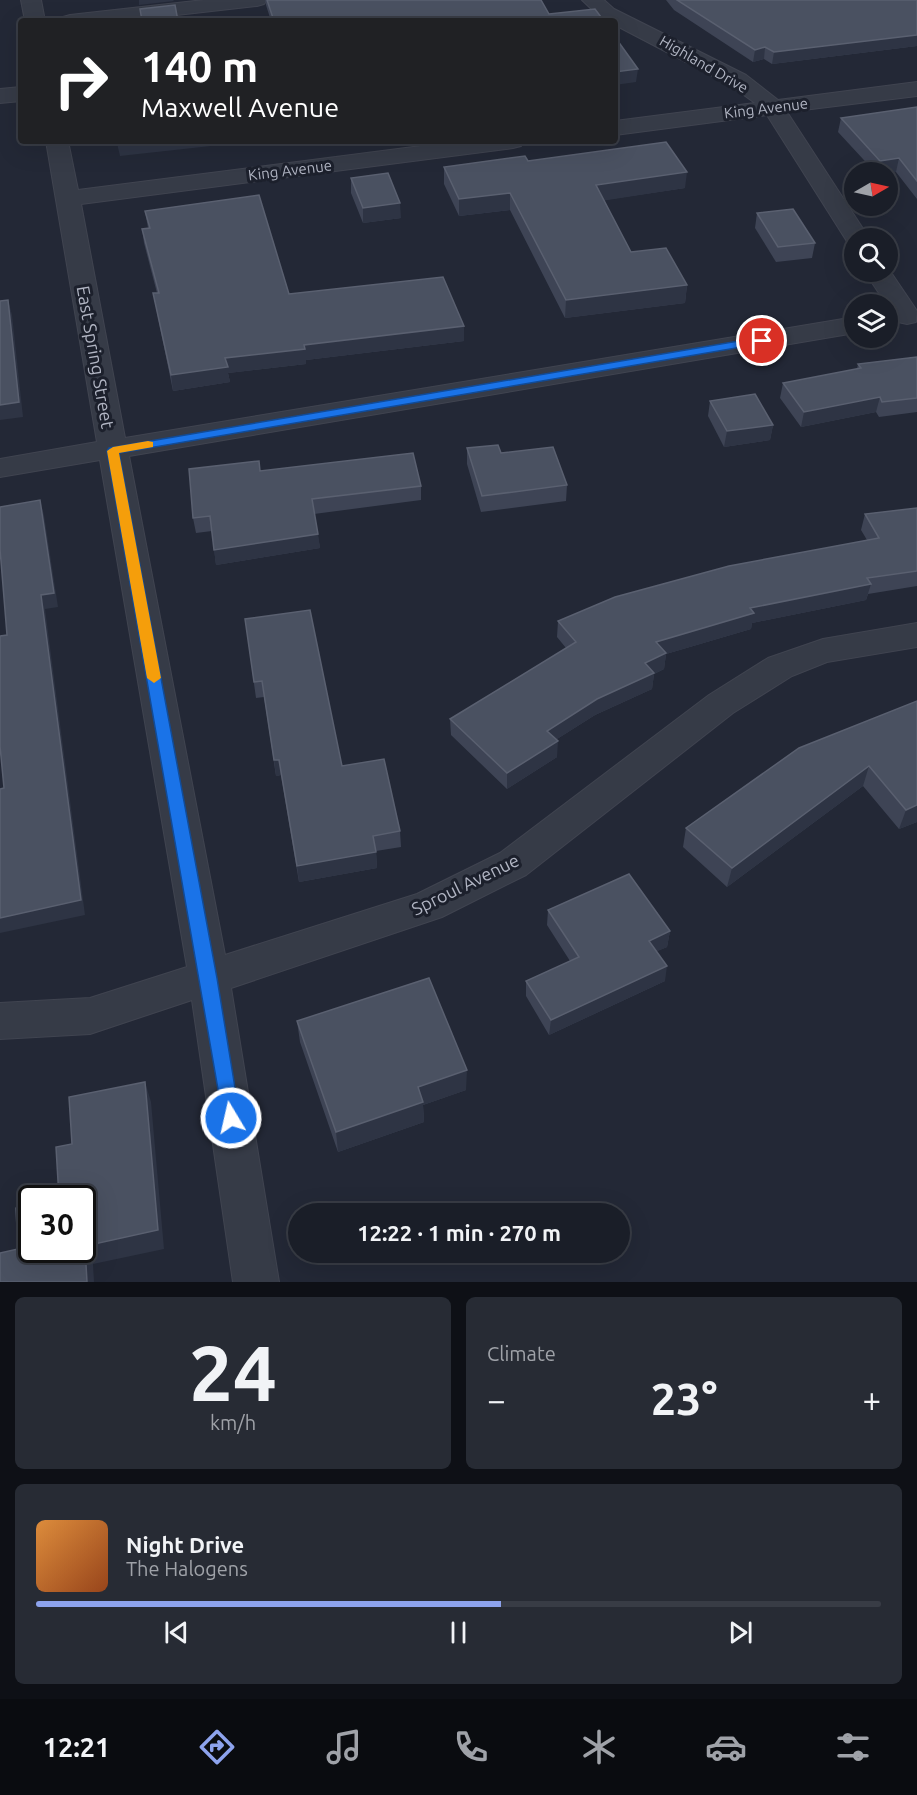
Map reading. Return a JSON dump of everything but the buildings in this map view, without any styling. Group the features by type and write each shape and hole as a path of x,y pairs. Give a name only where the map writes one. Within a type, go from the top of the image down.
{"street":[{"path":"31,0 34,18"},
{"path":"97,18 257,0"},
{"name":"Highland Drive","path":"592,0 617,18"},
{"name":"Highland Drive","path":"618,19 738,80 773,107 851,228"},
{"name":"King Avenue","path":"618,128 917,89"},
{"path":"0,96 18,94"},
{"name":"East Spring Street","path":"58,144 209,978 256,1282"},
{"name":"King Avenue","path":"67,199 490,144"},
{"path":"884,282 904,317"},
{"path":"0,468 113,451 844,327"},
{"name":"Sproul Avenue","path":"0,1021 90,1016 428,906 513,864 721,704 780,667 823,651 917,635"}],"slow traffic":[{"path":"148,445 113,451 154,678"}],"route":[{"path":"231,1118 209,978 113,451 762,341"}]}
